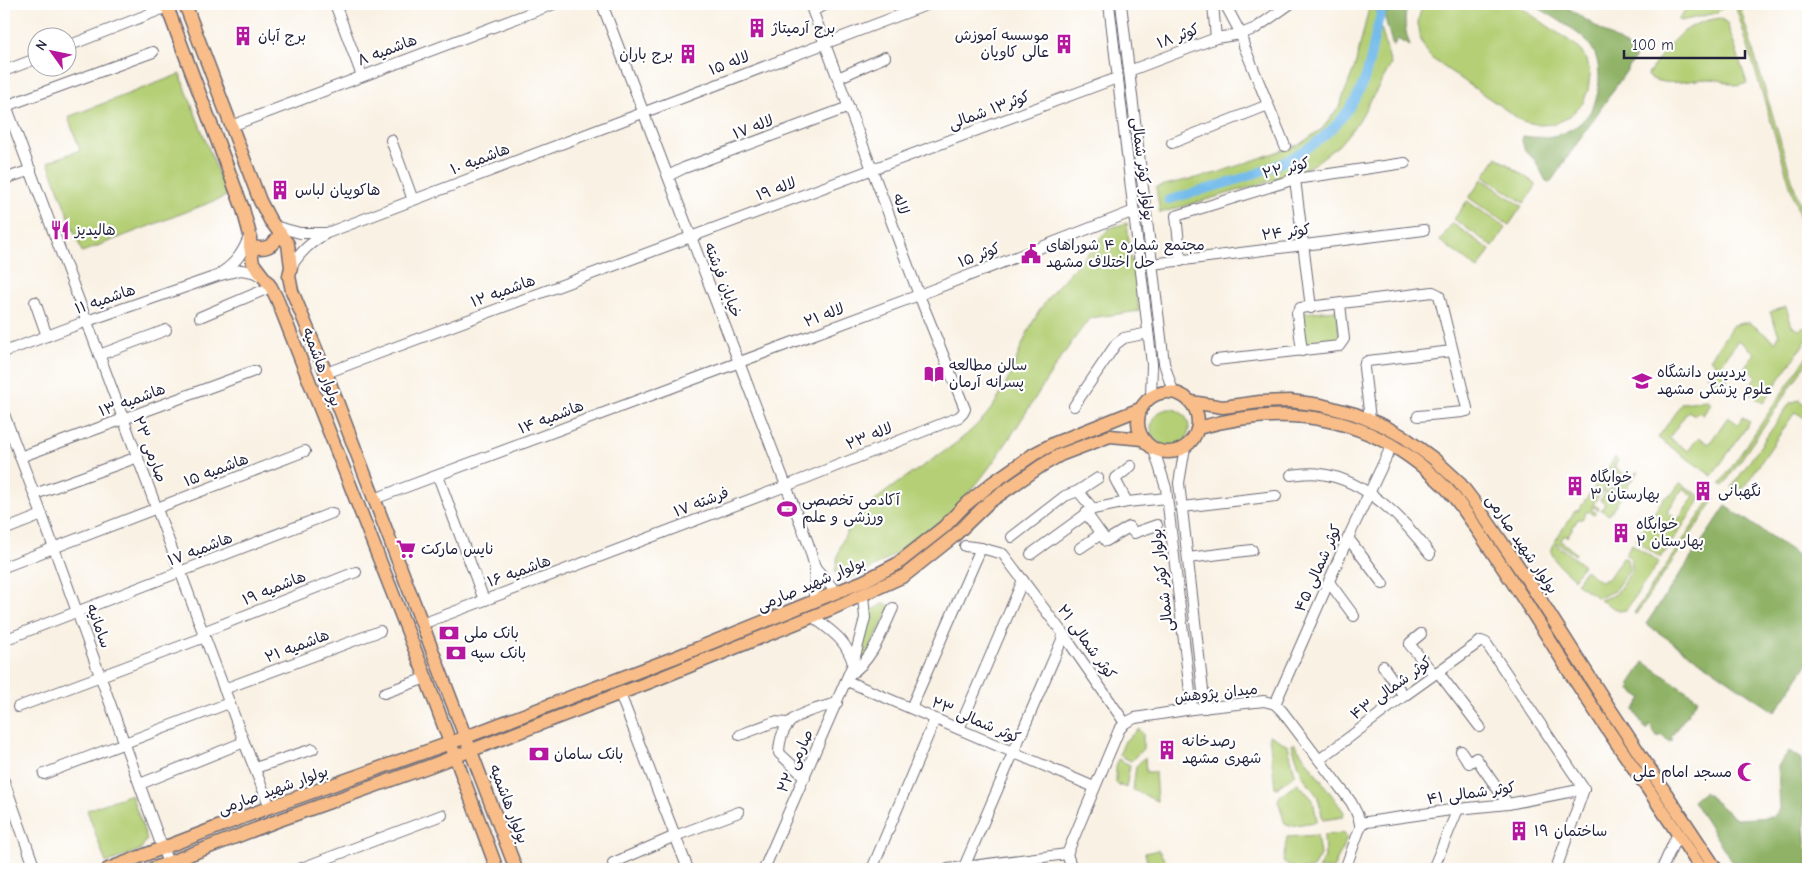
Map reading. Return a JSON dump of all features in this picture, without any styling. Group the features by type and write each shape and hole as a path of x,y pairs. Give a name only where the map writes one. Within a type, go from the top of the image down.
{"main road":[{"name":"بولوار هاشمیه","path":"185,4 260,201 288,244 291,267 289,276 292,291 326,373 516,869"},
{"name":"بولوار هاشمیه","path":"166,5 243,209 253,263 267,282 300,354 455,756"},
{"path":"250,240 257,249 272,246 277,240 277,229"},
{"path":"1173,392 1191,402 1198,417 1198,428 1185,447 1170,452 1154,450 1142,439 1137,424 1140,409 1151,397 1158,393 1173,392"},
{"name":"بولوار شهید صارمی","path":"1191,402 1223,407 1260,402 1290,401 1321,405 1370,419 1404,437 1458,481 1529,582 1608,706 1716,869"},
{"name":"بولوار شهید صارمی","path":"108,869 270,807 450,743 676,657 864,581 897,564 944,527 964,506 991,484 1034,454 1055,443 1140,409"},
{"name":"بولوار شهید صارمی","path":"1198,428 1225,420 1261,415 1318,417 1378,437 1426,470 1448,490 1469,517 1700,869"},
{"name":"بولوار شهید صارمی","path":"152,869 169,866 277,820 471,751 620,694 863,595 904,576 953,537 989,502 1060,455 1110,436 1142,439"},
{"path":"341,461 357,456"},
{"path":"1518,590 1529,582"},
{"path":"676,657 680,670"},
{"path":"455,756 498,869"}],"street":[{"path":"336,4 362,76"},
{"name":"هاشمیه ۸","path":"232,126 554,4"},
{"name":"خیابان فرشته","path":"602,4 786,486 815,567 836,592"},
{"path":"812,7 828,4"},
{"name":"لاله ۱۵","path":"644,112 929,4"},
{"name":"بولوار کوثر شمالی","path":"1109,4 1152,364 1151,397"},
{"name":"بولوار کوثر شمالی","path":"1121,4 1164,363 1173,392"},
{"path":"1212,4 1216,38"},
{"path":"1225,4 1241,34 1244,46 1285,146"},
{"name":"کوثر ۱۸","path":"1129,70 1216,38 1241,34 1256,28 1290,4"},
{"path":"78,42 166,5"},
{"name":"لاله","path":"812,7 919,295 965,409 963,413"},
{"path":"5,103 154,52"},
{"path":"838,78 886,57"},
{"path":"4,71 28,62"},
{"name":"کوثر۱۳ شمالی","path":"872,170 1117,78"},
{"name":"صارمی ۲۳","path":"5,103 270,807"},
{"path":"1172,143 1268,105"},
{"name":"لاله ۱۷","path":"668,176 684,168 849,107"},
{"name":"هاشمیه ۱۰","path":"327,233 644,112"},
{"path":"391,140 414,200"},
{"name":"کوثر ۲۲","path":"1181,261 1176,216 1295,179 1405,163"},
{"path":"4,180 31,170"},
{"name":"لاله ۱۹","path":"691,237 872,170"},
{"path":"1295,179 1310,308"},
{"name":"کوثر ۱۵","path":"919,295 1134,211"},
{"path":"277,229 300,233 327,233"},
{"name":"کوثر ۲۴","path":"1152,264 1424,230"},
{"path":"291,267 300,253 312,241 327,233"},
{"name":"هاشمیه ۱۲","path":"326,373 691,237"},
{"path":"217,276 232,266 250,240"},
{"path":"200,317 267,282 254,272 241,270 217,276"},
{"name":"هاشمیه ۱۱","path":"4,352 86,321 217,276"},
{"path":"1302,351 1297,313 1300,308 1437,293 1467,408 1466,410 1418,416"},
{"name":"لاله ۲۱","path":"739,362 919,295"},
{"path":"35,302 47,336"},
{"path":"1216,360 1339,346 1344,340 1340,304"},
{"path":"100,355 166,330"},
{"path":"1074,406 1116,344 1124,338 1148,333"},
{"path":"1370,419 1365,363 1368,361 1452,351"},
{"name":"هاشمیه ۱۴","path":"374,499 739,362"},
{"name":"هاشمیه ۱۳","path":"20,457 254,371"},
{"name":"لاله ۲۳","path":"786,486 958,417 963,413"},
{"name":"سامانیه","path":"4,414 169,866"},
{"name":"کوثر شمالی ۴۵","path":"1275,704 1328,582 1392,445"},
{"name":"بولوار کوثر شمالی","path":"1185,447 1179,483 1205,708"},
{"name":"بولوار کوثر شمالی","path":"1154,450 1166,488 1192,709"},
{"name":"هاشمیه ۱۵","path":"4,567 305,451"},
{"path":"34,494 138,457"},
{"path":"1127,502 1115,479 1131,466"},
{"path":"1291,475 1321,474 1345,481 1370,492 1418,537 1430,554"},
{"path":"438,476 484,600"},
{"path":"1012,537 1065,496 1078,491 1098,478"},
{"name":"فرشته ۱۷","path":"627,547 786,486"},
{"path":"1078,491 1106,541 1129,527 1134,533 1157,525"},
{"path":"1182,507 1276,496"},
{"path":"1031,554 1090,511 1127,502 1167,498"},
{"name":"هاشمیه ۱۷","path":"4,640 332,513"},
{"path":"4,530 42,515"},
{"path":"1080,548 1101,534"},
{"path":"1348,538 1383,584"},
{"name":"کوثر شمالی ۲۱","path":"965,546 1003,554 1126,723"},
{"name":"هاشمیه ۱۶","path":"422,624 627,547"},
{"path":"911,708 981,548"},
{"path":"1188,558 1252,550"},
{"name":"خیابان فرشته","path":"814,601 815,567"},
{"name":"هاشمیه ۱۹","path":"18,707 181,646 356,572"},
{"path":"959,729 1023,580"},
{"path":"1328,582 1354,616"},
{"name":"صارمی ۲۲","path":"764,869 848,678 865,618 863,595"},
{"path":"848,678 859,669 873,649 893,608"},
{"path":"812,616 842,641 849,650 853,664"},
{"name":"هاشمیه ۲۱","path":"224,689 380,630"},
{"path":"1421,634 1410,642 1410,645 1480,726"},
{"path":"964,867 1064,636"},
{"name":"کوثر شمالی ۴۳","path":"1319,760 1481,641 1486,643 1584,789"},
{"path":"1383,666 1404,696"},
{"path":"384,693 426,678"},
{"name":"کوثر شمالی ۲۳","path":"848,678 935,719 1094,787"},
{"path":"620,694 688,869"},
{"name":"میدان پژوهش","path":"1126,723 1135,718 1192,709 1264,701 1275,704 1351,802 1360,824"},
{"path":"44,774 230,702"},
{"path":"804,777 779,753 780,741 788,723 802,714 837,703"},
{"path":"872,869 935,719"},
{"path":"740,735 774,722 788,723"},
{"path":"1071,869 1067,854 1119,730 1126,723"},
{"path":"140,784 244,742"},
{"path":"255,768 314,749"},
{"path":"1461,751 1469,763 1476,758 1508,804"},
{"path":"4,781 35,869"},
{"path":"1556,869 1584,789"},
{"name":"کوثر شمالی ۴۱","path":"1360,824 1458,809 1508,804 1584,789"},
{"path":"1432,869 1458,809"},
{"path":"612,863 738,812"},
{"path":"299,869 442,815"},
{"path":"1345,869 1356,844 1360,824"},
{"path":"1662,869 1678,834"},
{"path":"948,869 984,867 1067,854"}],"green space":[{"path":"1370,4 1375,4 1391,65 1358,122 1339,145 1314,164 1293,175 1160,213 1156,187 1217,173 1300,144 1322,129 1339,107 1355,66"},
{"path":"1389,4 1408,4 1405,25 1410,46 1397,39 1393,47 1385,18"},
{"path":"1424,4 1516,4 1578,47 1587,60 1590,75 1588,90 1583,103 1570,116 1555,124 1540,125 1522,121 1431,58 1420,38 1418,25"},
{"path":"1532,4 1562,4 1638,54 1550,183 1546,181 1535,160 1525,151 1522,141 1523,136 1551,136 1564,133 1576,127 1593,107 1599,79 1598,68 1593,50 1582,37"},
{"path":"1690,4 1723,4 1724,7 1716,13 1681,21 1678,19"},
{"path":"1735,4 1739,4 1808,232 1808,244"},
{"path":"1720,18 1727,23 1747,83 1738,86 1708,79 1662,82 1647,76 1661,55 1676,38 1695,25"},
{"path":"180,74 227,196 82,252 48,162 80,150 68,117"},
{"path":"1497,157 1537,185 1524,203 1484,176"},
{"path":"1482,179 1522,206 1509,225 1469,198"},
{"path":"1467,201 1506,228 1493,247 1454,219"},
{"path":"1127,223 1131,261 1135,264 1139,311 1090,318 1072,341 991,465 953,511 927,533 877,565 856,576 840,580 835,571 841,546 847,532 862,513 879,497 938,456 975,427 999,398 1031,325 1050,296 1109,229"},
{"path":"1452,223 1490,250 1478,269 1440,241"},
{"path":"1786,307 1792,326 1799,330 1807,326 1808,322 1808,338 1763,403 1746,391 1756,376 1745,368 1755,353 1738,340 1720,366 1726,371 1723,375 1728,378 1721,388 1707,375 1715,363 1710,359 1733,325 1749,322 1775,342 1779,335 1770,312"},
{"path":"1337,310 1340,342 1305,346 1302,313"},
{"path":"1808,355 1808,361 1723,486 1720,484"},
{"path":"1707,400 1711,403 1703,415 1698,412 1695,415 1688,411 1669,438 1688,451 1699,437 1709,444 1728,417 1738,424 1743,417 1750,422 1712,476 1658,438 1682,403"},
{"path":"1799,400 1808,407 1808,420 1795,412 1740,493 1732,487 1790,403"},
{"path":"1170,409 1177,410 1183,415 1188,421 1188,435 1183,441 1177,446 1170,447 1163,446 1157,441 1152,435 1151,428 1152,421 1157,415 1163,410"},
{"path":"1615,457 1618,460 1614,467 1631,479 1638,472 1630,481 1612,469 1611,471 1619,476 1615,482 1619,485 1616,489 1601,479"},
{"path":"1620,477 1630,483 1609,515 1601,510 1605,504 1600,500 1610,488 1615,491 1614,493 1620,492 1618,490 1621,485 1617,482"},
{"path":"1599,480 1608,486 1605,492 1602,492 1593,504 1599,508 1598,510 1592,506 1592,511 1596,512 1594,515 1587,511 1582,519 1578,519 1567,537 1564,535 1561,541 1576,553 1575,555 1558,543 1556,544 1583,565 1574,579 1557,563 1551,552 1561,531 1575,511 1578,511"},
{"path":"1680,483 1702,497 1661,558 1635,540 1664,498 1672,494","holes":["1683,488 1694,496 1678,520 1667,512"]},
{"path":"1712,497 1715,499 1636,614 1634,613"},
{"path":"1726,506 1808,562 1808,663 1775,712 1646,624"},
{"path":"1632,544 1659,562 1626,610 1619,611 1600,600 1616,594 1632,570 1631,558 1625,554"},
{"path":"1623,557 1627,559 1629,570 1614,591 1598,598 1576,583 1585,570 1600,581 1608,579"},
{"path":"885,603 891,607 865,658 859,658 872,610"},
{"path":"1644,662 1698,699 1671,737 1673,739 1671,742 1660,735 1658,738 1650,725 1646,730 1634,710 1642,698 1629,689 1631,687 1629,685"},
{"path":"1139,729 1143,734 1143,749 1131,761 1119,755 1125,741"},
{"path":"1269,735 1288,745 1295,774 1277,788 1275,787"},
{"path":"1294,743 1344,812 1343,817 1323,820 1318,797 1302,775 1292,745"},
{"path":"1789,751 1801,759 1808,869 1737,869 1693,801 1704,792 1736,819 1773,817 1780,809 1778,766"},
{"path":"1145,757 1146,772 1155,772 1157,801 1133,790 1136,766"},
{"path":"1118,759 1130,765 1126,788 1116,783"},
{"path":"1298,783 1313,800 1317,820 1315,822 1289,826 1285,824 1278,800 1280,796"},
{"path":"131,794 147,839 140,850 106,863 87,810"},
{"path":"1344,833 1347,838 1333,869 1318,869 1325,857 1324,835"},
{"path":"1317,835 1320,855 1312,869 1295,869 1283,862 1287,837"},
{"path":"1158,850 1169,869 1149,869 1145,853"}],"waterway":[{"path":"1168,200 1252,175 1303,151 1326,134 1345,114 1361,88 1385,4"}],"place":[{"name":"برج آرمیتاژ","path":"757,28"},
{"name":"برج آبان","path":"243,36"},
{"name":"موسسه آموزش عالی کاویان","path":"1064,44"},
{"name":"برج باران","path":"688,54"},
{"name":"هاکوپیان لباس","path":"280,190"},
{"name":"هالیدیز","path":"60,230"},
{"name":"مجتمع شماره ۴ شوراهای حل اختلاف مشهد","path":"1031,254"},
{"name":"سالن مطالعه پسرانه آرمان","path":"934,374"},
{"name":"پردیس دانشگاه علوم پزشکی مشهد","path":"1642,381"},
{"name":"خوابگاه بهارستان ۳","path":"1575,486"},
{"name":"نگهبانی","path":"1703,491"},
{"name":"آکادمی تخصصی ورزشی و علم","path":"787,509"},
{"name":"خوابگاه بهارستان ۲","path":"1621,533"},
{"name":"نایس مارکت","path":"406,549"},
{"name":"بانک ملی","path":"449,633"},
{"name":"بانک سپه","path":"456,653"},
{"name":"رصدخانه شهری مشهد","path":"1167,750"},
{"name":"بانک سامان","path":"539,754"},
{"name":"مسجد امام علی","path":"1747,772"},
{"name":"ساختمان ۱۹","path":"1519,831"}]}
